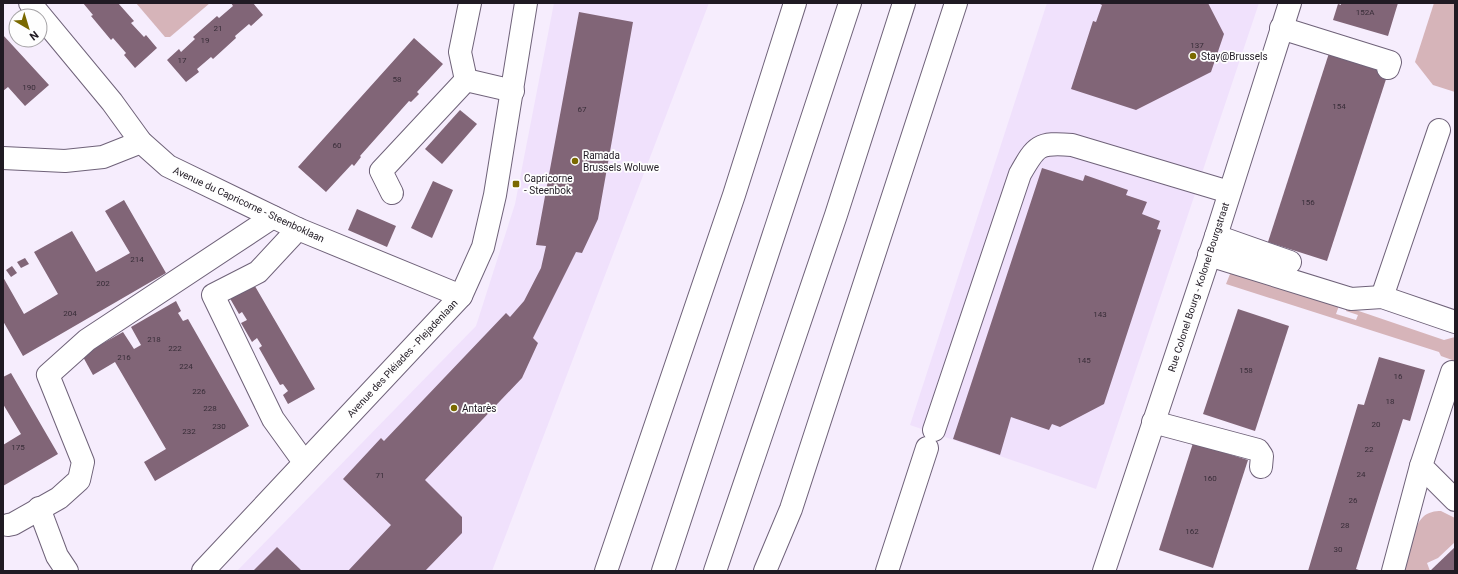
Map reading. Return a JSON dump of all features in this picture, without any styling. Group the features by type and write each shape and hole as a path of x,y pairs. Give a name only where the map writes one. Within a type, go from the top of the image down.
{"main road":[{"name":"Avenue du Capricorne - Steenboklaan","path":"30,3 112,102 141,142 168,166 274,218 462,296"},
{"path":"466,80 460,52 470,3"},
{"name":"Avenue des Pléiades - Plejadenlaan","path":"203,571 304,462 462,296 483,247 495,195 526,3"},
{"path":"606,571 734,195 795,3"},
{"path":"663,571 850,3"},
{"path":"715,571 836,215 904,3"},
{"path":"765,571 791,509 956,3"},
{"name":"Rue Colonel Bourg - Kolonel Bourgstraat","path":"1104,571 1212,246 1290,3"},
{"path":"1281,28 1390,62 1388,68"},
{"path":"466,80 513,91"},
{"path":"392,193 381,170 466,80"},
{"path":"1382,297 1439,130"},
{"path":"3,158 73,160 103,157 141,142"},
{"path":"887,571 1020,174 1033,152 1050,143 1072,145 1229,192"},
{"path":"8,525 13,524 59,498 79,480 83,462 48,375 88,340 274,218"},
{"path":"298,228 258,272 213,294 272,419 304,462"},
{"path":"1212,246 1351,299 1382,297 1455,322"},
{"path":"1212,246 1290,262"},
{"path":"1393,571 1421,466 1452,372"},
{"path":"1153,422 1258,450 1262,456 1261,467"},
{"path":"1421,466 1455,500"},
{"path":"39,508 57,556 67,571"},
{"path":"778,571 791,509"}],"shaded area":[{"path":"136,3 210,3 170,37 165,37"},
{"path":"554,3 709,3 492,571 237,571 476,326 515,204"},
{"path":"1047,3 1259,3 1096,489 910,425"},
{"path":"1434,3 1455,3 1455,92 1433,85 1415,62"},
{"path":"1232,269 1340,303 1336,314 1356,320 1358,315 1346,311 1347,307 1444,340 1455,337 1455,361 1441,356 1439,352 1226,284"},
{"path":"1441,511 1455,518 1455,542 1438,558 1427,563 1430,571 1404,571 1409,550 1419,521 1427,514"}],"building":[{"path":"83,3 118,3 134,21 131,23 144,37 146,35 157,48 135,68 124,55 126,53 113,38 111,40 91,16 93,15"},
{"path":"231,3 253,3 263,15 251,26 249,24 235,36 236,38 213,59 211,57 197,69 199,72 186,82 167,60 179,49 181,52 195,39 193,37 217,16 219,18 233,6"},
{"path":"1098,3 1208,3 1224,34 1211,72 1136,110 1071,89 1093,21 1096,22 1102,5"},
{"path":"1341,3 1398,3 1388,36 1333,20 1338,4 1341,5"},
{"path":"579,12 633,22 598,219 582,253 576,252 533,338 538,343 522,378 425,480 462,517 462,533 425,571 348,571 391,525 343,479 381,438 384,441 506,313 510,317 524,301 541,268 546,246 536,245"},
{"path":"3,35 8,40 8,48 15,48 49,85 25,106 8,87 3,91"},
{"path":"414,38 443,64 417,92 419,94 411,102 409,101 360,156 361,157 354,166 352,164 326,192 298,167"},
{"path":"1330,50 1389,70 1327,261 1268,242"},
{"path":"460,110 477,124 442,164 425,149"},
{"path":"1042,168 1083,181 1085,175 1128,190 1126,195 1147,202 1142,214 1160,221 1157,229 1161,230 1104,404 1060,427 1052,424 1049,430 1011,417 1000,455 953,439"},
{"path":"433,181 453,190 432,238 411,228"},
{"path":"124,200 166,273 23,356 3,321 3,277 24,314 58,294 34,252 72,231 96,272 130,253 105,211"},
{"path":"357,209 396,226 387,247 348,230"},
{"path":"25,258 29,264 21,268 17,262"},
{"path":"12,266 17,273 11,277 6,270"},
{"path":"252,281 315,389 288,404 283,395 288,391 283,384 280,385 259,348 262,346 257,338 252,342 241,323 247,320 242,312 239,314 228,295"},
{"path":"176,301 181,311 178,313 183,321 188,319 249,426 155,481 144,462 166,449 115,362 93,375 82,355 123,332 134,349 141,345 131,327"},
{"path":"1238,309 1289,326 1255,431 1203,414"},
{"path":"1379,357 1425,370 1410,421 1403,419 1379,495 1356,569 1362,571 1308,571 1358,404 1364,405"},
{"path":"11,373 58,454 3,486 3,445 21,434 3,404 3,377"},
{"path":"1193,443 1248,460 1213,568 1159,550"},
{"path":"277,547 302,571 253,571"},
{"path":"1455,547 1455,571 1430,571"}],"place":[{"name":"Stay@Brussels","path":"1193,56"},
{"name":"Ramada Brussels Woluwe","path":"575,161"},
{"name":"Capricorne - Steenbok","path":"516,184"},
{"name":"Antarès","path":"454,408"}]}
